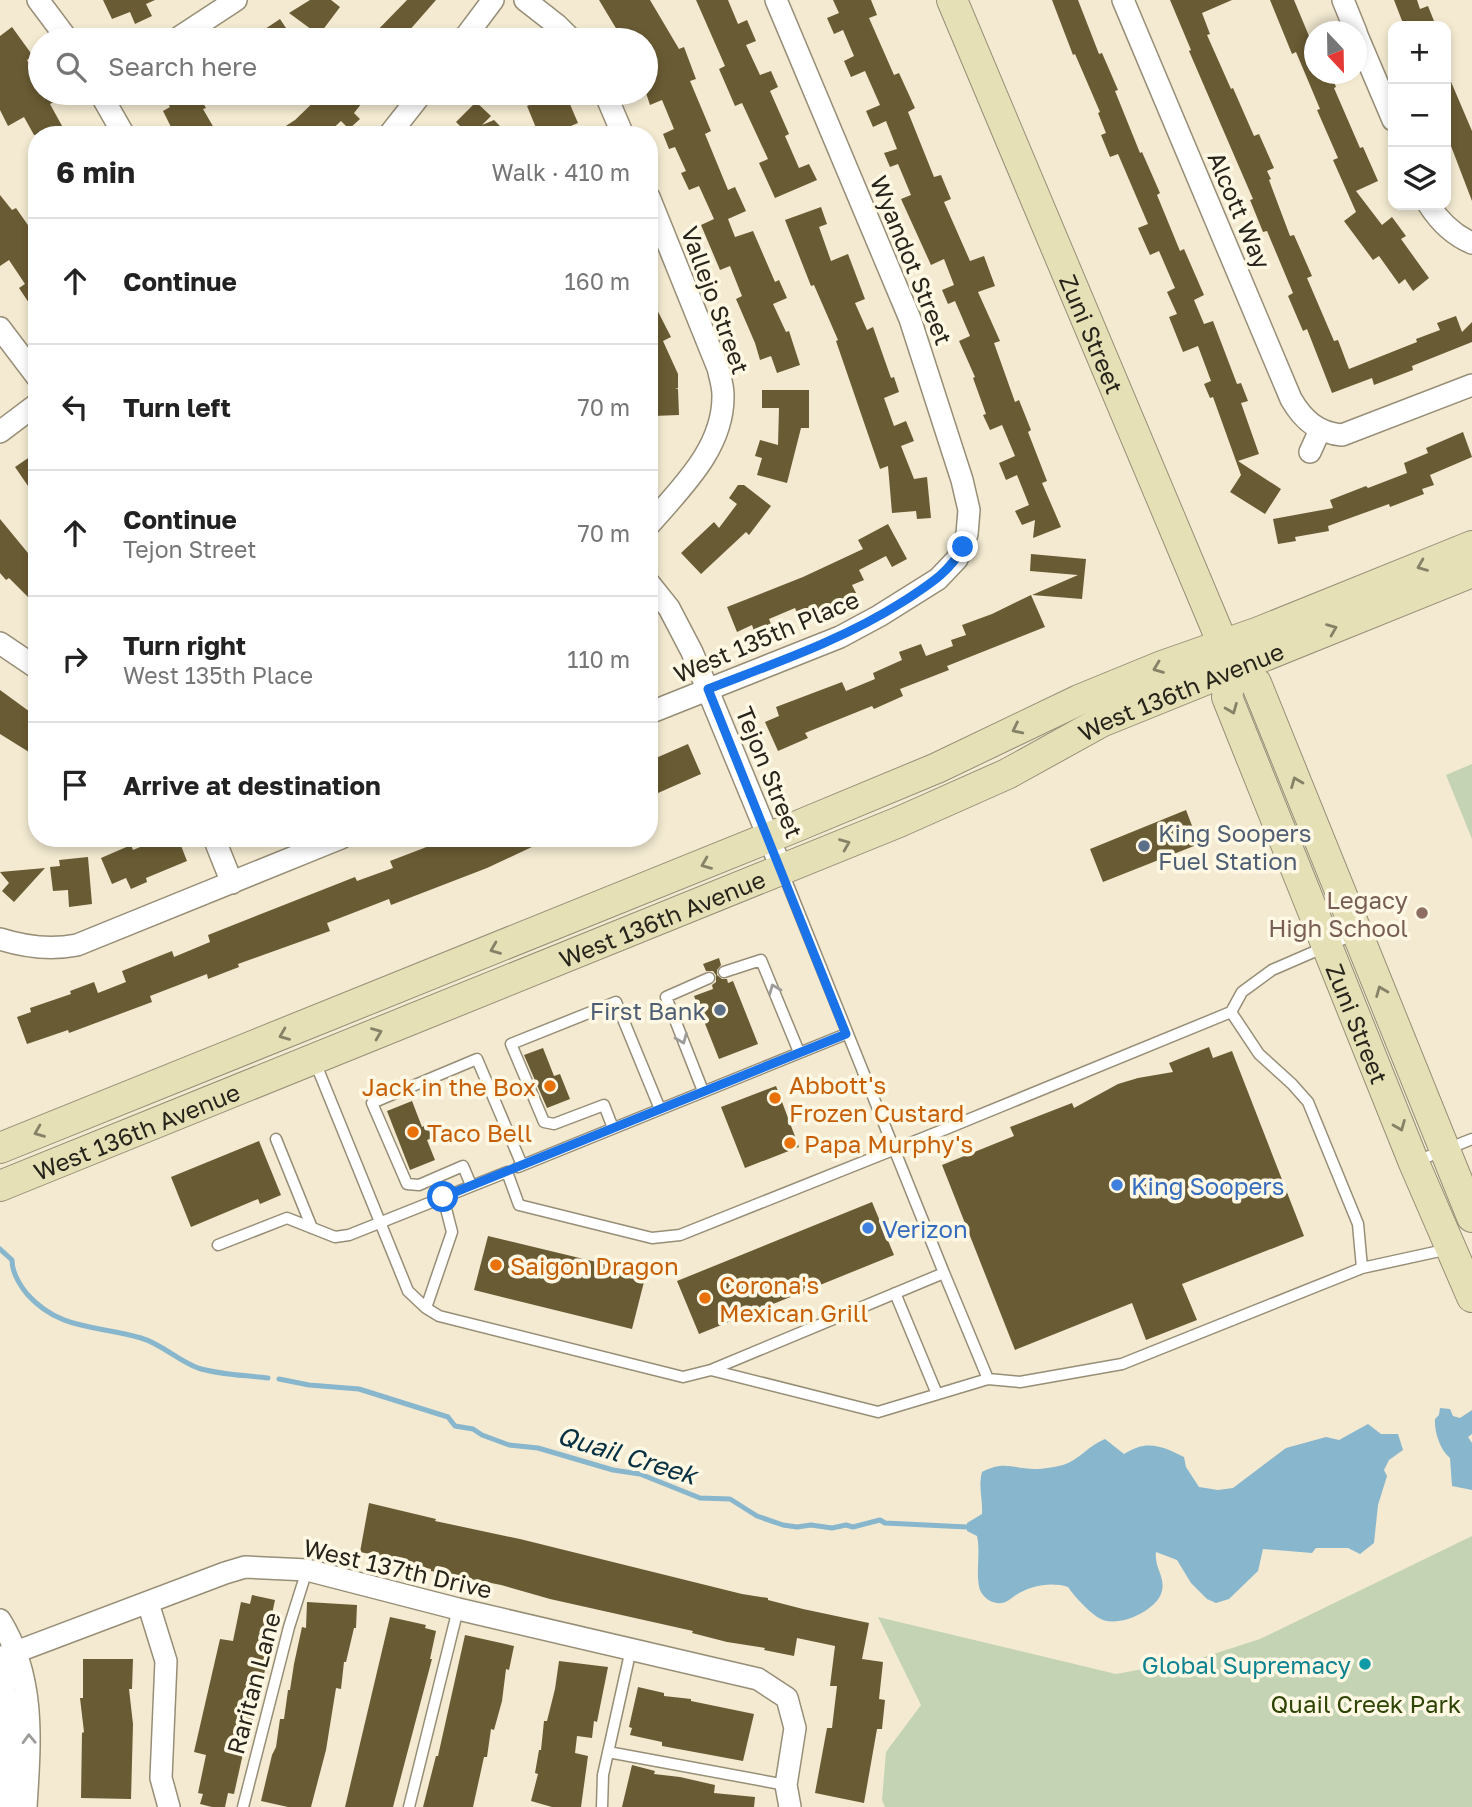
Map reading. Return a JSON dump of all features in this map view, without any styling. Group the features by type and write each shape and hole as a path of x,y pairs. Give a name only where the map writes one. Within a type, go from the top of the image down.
{"main road":[{"name":"Zuni Street","path":"952,0 1228,656 1256,683 1358,933 1459,1144 1472,1217"},
{"name":"West 136th Avenue","path":"0,1186 957,798 1035,760 1101,722 1228,656 1472,546"},
{"name":"West 136th Avenue","path":"0,1148 769,838 937,768 1079,700 1163,666 1228,656 1472,572"},
{"name":"Zuni Street","path":"1228,656 1227,698 1414,1163 1472,1297"}],"street":[{"path":"38,0 59,28"},
{"path":"194,28 236,0"},
{"path":"472,28 493,0"},
{"path":"525,0 560,28"},
{"name":"Wyandot Street","path":"776,0 914,331 962,480 969,510 963,547"},
{"name":"Alcott Way","path":"1123,0 1291,399 1299,414 1320,430"},
{"path":"1343,0 1352,21"},
{"path":"1367,58 1388,108"},
{"path":"107,105 119,126"},
{"path":"396,126 413,105"},
{"path":"610,105 619,126"},
{"path":"1432,210 1455,235 1472,243"},
{"name":"Vallejo Street","path":"658,219 718,368 723,393 722,409 711,447 691,477 658,515"},
{"path":"0,328 28,365"},
{"path":"1310,452 1320,430 1342,435 1352,433 1472,385"},
{"path":"0,432 28,411"},
{"name":"West 135th Place","path":"658,709 840,637 937,579 949,568 963,547"},
{"name":"Tejon Street","path":"658,596 679,626 708,689 782,870"},
{"path":"0,643 28,662"},
{"path":"218,847 232,883"},
{"path":"8,941 61,948 77,945 319,847"},
{"name":"West 137th Drive","path":"9,1656 200,1581 245,1567 307,1570 457,1609 758,1679 788,1698 795,1728 786,1785"},
{"path":"148,1603 166,1661 161,1778 169,1807"},
{"path":"0,1620 9,1656 26,1688 30,1743 26,1807"},
{"path":"0,1671 8,1710 6,1807"},
{"path":"786,1785 790,1807"}],"lane":[{"path":"782,870 988,1380"},
{"path":"507,1172 519,1205 652,1238 680,1235 1231,1012 1242,992 1272,970 1358,933"},
{"path":"724,972 761,960 799,1052"},
{"path":"704,1091 666,997 709,978"},
{"path":"613,1128 604,1105 554,1124 544,1122 512,1044 617,1002 660,1109"},
{"path":"1231,1012 1259,1054 1308,1102 1357,1224 1362,1268"},
{"path":"218,1245 287,1218 335,1237 362,1232 471,1185 846,1034"},
{"path":"314,1059 408,1291 439,1316 683,1377 711,1370 944,1273"},
{"path":"471,1185 463,1166 419,1185 407,1184 372,1103 477,1059 522,1165"},
{"path":"276,1139 312,1228"},
{"path":"1414,1163 1459,1144"},
{"path":"426,1308 452,1232 443,1197"},
{"path":"711,1370 878,1412 988,1380 1020,1382 1122,1364 1362,1268 1452,1249"},
{"path":"895,1293 937,1394"},
{"name":"Raritan Lane","path":"243,1807 289,1627 307,1570"},
{"path":"409,1807 457,1609"},
{"path":"602,1807 603,1775 631,1649"},
{"path":"608,1752 786,1785"}],"green space":[{"path":"1472,764 1472,839 1446,775"},
{"name":"Quail Creek Park","path":"1472,1536 1472,1807 885,1807 882,1800 886,1752 921,1705 878,1617 1116,1674 1198,1659 1260,1639"}],"water":[{"path":"1440,1408 1450,1409 1453,1416 1460,1418 1472,1410 1472,1434 1468,1437 1472,1443 1472,1490 1452,1486 1450,1458 1438,1440 1436,1429 1435,1419"},
{"path":"1368,1424 1381,1434 1398,1434 1403,1450 1389,1460 1384,1470 1387,1476 1378,1505 1374,1543 1360,1554 1348,1548 1316,1548 1312,1553 1263,1549 1258,1571 1229,1599 1216,1603 1207,1599 1191,1583 1177,1560 1156,1552 1162,1583 1157,1601 1134,1617 1115,1621 1106,1621 1095,1616 1068,1587 1035,1587 1002,1603 989,1600 980,1590 977,1536 967,1531 967,1523 982,1514 981,1477 982,1472 990,1468 1003,1466 1038,1469 1063,1465 1105,1439 1124,1454 1147,1445 1176,1453 1184,1457 1186,1467 1199,1487 1218,1490 1233,1488 1286,1448 1326,1437 1339,1440"}],"building":[{"path":"103,0 155,0 146,4 152,16 135,24 130,12 112,19"},
{"path":"310,0 331,0 340,7 324,28 309,28 289,13"},
{"path":"407,0 436,0 412,28 380,28"},
{"path":"599,0 650,0 679,49 684,47 696,79 690,81 711,131 705,134 728,190 735,187 746,211 728,219 735,237 753,231 775,282 779,280 787,298 773,304 786,332 789,331 800,365 777,373 771,356 760,360 736,299 742,296 730,266 720,270 701,225 714,219 699,186 689,190 681,173 686,171 675,147 669,149 663,134 674,129 662,100 658,102 658,28 616,28"},
{"path":"696,0 728,0 738,24 747,20 756,41 746,45 760,75 771,71 778,87 770,91 789,134 785,136 799,168 809,164 817,180 775,198 759,163 768,159 742,103 735,106 719,69 725,66"},
{"path":"833,0 871,0 877,15 869,18 894,75 899,73 915,108 908,112 934,177 941,175 951,199 944,202 970,261 984,256 995,286 978,292 1000,341 994,343 1015,402 1019,400 1031,430 1028,432 1047,481 1042,483 1061,527 1033,538 1035,520 1022,525 1015,511 1029,505 1017,475 1006,480 999,463 1015,456 1002,425 990,430 983,415 986,414 973,378 975,377 959,341 970,336 955,301 948,304 942,290 954,285 944,259 931,265 901,199 911,195 898,164 890,167 884,153 897,149 886,121 873,127 866,111 880,105 865,71 851,77 844,61 854,56 843,30 834,34 827,18 839,13"},
{"path":"1052,0 1078,0 1099,54 1102,53 1118,90 1115,91 1140,153 1142,152 1160,193 1157,195 1180,251 1184,249 1204,295 1194,300 1204,324 1213,321 1237,384 1241,383 1248,401 1241,403 1259,454 1238,461 1281,489 1265,514 1230,492 1241,475 1213,397 1210,398 1204,384 1211,381 1198,346 1183,352 1169,317 1177,314 1167,292 1175,288 1159,251 1150,255 1138,228 1148,224 1118,154 1110,157 1101,135 1106,133 1098,113 1100,112 1075,54 1073,55"},
{"path":"1170,0 1232,0 1202,13 1210,34 1207,35 1254,136 1259,134 1274,168 1267,171 1271,179 1269,180 1290,236 1294,235 1312,276 1307,278 1334,341 1338,340 1349,369 1417,342 1416,339 1440,330 1437,323 1456,316 1462,332 1472,322 1472,342 1412,366 1413,370 1374,385 1372,378 1332,393 1307,329 1303,331 1288,296 1293,293 1267,231 1263,232 1250,200 1253,199"},
{"path":"1270,0 1294,0 1304,24 1304,71 1296,52 1292,54"},
{"path":"1394,0 1417,0 1420,9 1428,6 1434,21 1402,21"},
{"path":"280,19 286,28 266,28"},
{"path":"12,27 28,49 28,105 51,105 62,126 29,126 24,117 8,126 0,110 0,36"},
{"path":"1451,82 1472,131 1472,201 1451,146"},
{"path":"1309,84 1335,84 1334,88 1360,148 1363,147 1378,181 1356,191 1382,225 1392,217 1406,236 1401,239 1429,278 1413,291 1405,279 1399,284 1379,256 1373,260 1344,221 1356,212 1333,160 1338,158 1317,110 1320,109"},
{"path":"169,105 204,105 206,108 203,109 213,126 170,126 163,111 170,107"},
{"path":"311,105 360,105 354,113 360,119 352,126 346,126 341,121 336,126 286,126"},
{"path":"473,105 479,105 491,116 482,125 494,120 500,126 460,126 456,122"},
{"path":"570,105 578,123 571,126 535,126 527,106"},
{"path":"0,195 12,210 16,208 28,225 28,302 19,288 25,284 9,260 0,266"},
{"path":"821,207 827,224 819,227 831,261 848,254 865,299 855,303 867,330 873,327 891,378 894,377 899,392 884,398 894,426 906,421 914,441 901,446 914,479 927,477 931,518 917,519 916,511 892,513 888,466 880,469 836,341 838,340 814,285 811,286 785,220"},
{"path":"658,312 671,337 663,341 678,374 678,388 675,389 678,389 679,415 658,416"},
{"path":"762,390 809,390 809,428 801,428 787,483 757,475 762,458 755,456 760,440 778,445 779,408 762,408"},
{"path":"1463,432 1472,457 1430,475 1434,485 1422,489 1424,494 1328,526 1329,531 1295,537 1296,541 1278,544 1273,519 1333,508 1330,500 1407,473 1404,463 1428,453 1426,448"},
{"path":"28,458 28,486 15,467"},
{"path":"738,485 744,485 771,506 749,535 746,532 701,574 681,553 714,522 719,528 737,504 729,498"},
{"path":"0,519 28,553 28,597 0,573"},
{"path":"888,524 907,559 892,567 886,556 859,570 864,580 852,585 856,593 820,610 799,618 795,608 769,619 773,629 756,637 752,625 737,632 727,607 803,577 863,549 858,540"},
{"path":"1031,554 1086,559 1082,599 1032,595 1078,575 1030,571"},
{"path":"1031,595 1045,627 947,666 949,670 900,689 903,696 805,733 808,738 778,751 765,722 779,716 776,707 842,682 846,691 875,679 873,673 902,660 899,652 921,644 926,656 953,646 951,640 966,635 962,625"},
{"path":"0,690 28,710 28,751 0,734"},
{"path":"688,744 701,774 658,793 658,757"},
{"name":"King Soopers Fuel Station","path":"1186,810 1199,844 1103,882 1090,849"},
{"path":"126,847 132,847 133,850 140,847 182,847 187,861 146,878 147,882 131,889 126,878 112,884 101,858"},
{"path":"427,847 532,847 487,868 391,905 389,899 327,923 330,931 238,964 239,967 208,979 207,974 150,996 152,1002 69,1033 68,1030 27,1044 17,1017 31,1012 30,1008 71,994 70,991 94,982 98,993 126,982 122,971 172,951 174,957 210,942 208,935 355,877 357,881 393,868 390,861"},
{"path":"88,857 92,904 69,907 68,890 53,891 50,867 60,866 59,860"},
{"path":"45,868 14,902 2,891 9,883 0,872"},
{"name":"First Bank","path":"719,958 721,965 717,975 727,979 728,983 733,981 758,1044 719,1059 694,996 713,989 716,975 713,971 706,971 703,964"},
{"name":"King Soopers","path":"1209,1047 1213,1058 1232,1051 1304,1236 1182,1284 1197,1320 1146,1340 1132,1303 1015,1350 942,1165 1014,1136 1010,1127 1072,1103 1074,1108 1118,1084 1173,1072 1169,1063"},
{"name":"Jack in the Box","path":"543,1048 554,1076 560,1074 570,1099 547,1108 524,1055"},
{"path":"776,1086 799,1147 745,1168 721,1107"},
{"name":"Taco Bell","path":"412,1101 422,1127 427,1125 432,1138 427,1140 435,1160 410,1170 387,1111"},
{"path":"259,1141 281,1195 260,1204 258,1199 191,1227 171,1177"},
{"path":"872,1202 894,1255 699,1334 677,1281"},
{"path":"488,1236 646,1274 632,1329 474,1290"},
{"path":"369,1503 436,1519 435,1521 869,1623 862,1659 883,1662 879,1699 885,1700 882,1729 877,1729 864,1803 815,1793 827,1728 832,1728 837,1686 830,1686 835,1646 797,1638 794,1656 360,1552"},
{"path":"252,1595 275,1600 271,1619 275,1620 234,1794 228,1793 225,1807 212,1807 200,1804 203,1794 198,1793 206,1755 194,1752 220,1639 233,1641 241,1602 250,1604"},
{"path":"307,1602 357,1605 356,1628 344,1662 341,1689 336,1688 326,1750 311,1807 288,1807 261,1801 276,1747 280,1719 284,1719 302,1627 306,1628"},
{"path":"390,1617 426,1625 425,1628 436,1631 432,1659 393,1807 345,1807"},
{"path":"465,1635 514,1646 509,1670 506,1669 502,1701 494,1730 491,1729 487,1757 484,1757 473,1807 423,1807 438,1756"},
{"path":"83,1659 133,1659 132,1689 129,1689 133,1724 131,1799 81,1798 84,1732 80,1698 83,1698"},
{"path":"559,1661 608,1667 592,1738 577,1736 575,1753 588,1756 581,1807 552,1807 531,1801 538,1774 535,1773 544,1721 547,1721 555,1689"},
{"path":"638,1687 664,1693 664,1696 691,1699 754,1714 743,1761 662,1746 662,1742 630,1735 632,1728 629,1727"},
{"path":"632,1765 655,1771 654,1774 715,1785 714,1793 755,1797 754,1807 622,1807"}],"waterway":[{"name":"Quail Creek","path":"0,1249 12,1260 16,1278 27,1294 53,1315 80,1325 149,1341 198,1368 268,1378"},
{"name":"Quail Creek","path":"279,1379 309,1385 359,1389 448,1417 455,1426 473,1429 509,1445 538,1448 613,1470 640,1474 700,1498 730,1499 757,1516 783,1525 853,1527 880,1520 885,1523 967,1527"}],"place":[{"name":"King Soopers Fuel Station","path":"1144,846"},
{"name":"Legacy High School","path":"1422,913"},
{"name":"First Bank","path":"720,1010"},
{"name":"Jack in the Box","path":"550,1086"},
{"name":"Abbott's Frozen Custard","path":"775,1098"},
{"name":"Taco Bell","path":"413,1132"},
{"name":"Papa Murphy's","path":"790,1143"},
{"name":"King Soopers","path":"1117,1185"},
{"name":"Verizon","path":"868,1228"},
{"name":"Saigon Dragon","path":"496,1265"},
{"name":"Corona's Mexican Grill","path":"705,1298"},
{"name":"Global Supremacy","path":"1365,1664"}],"route":[{"path":"443,1197 846,1034 708,689 840,637 879,616 937,579 957,559 963,547"}]}
